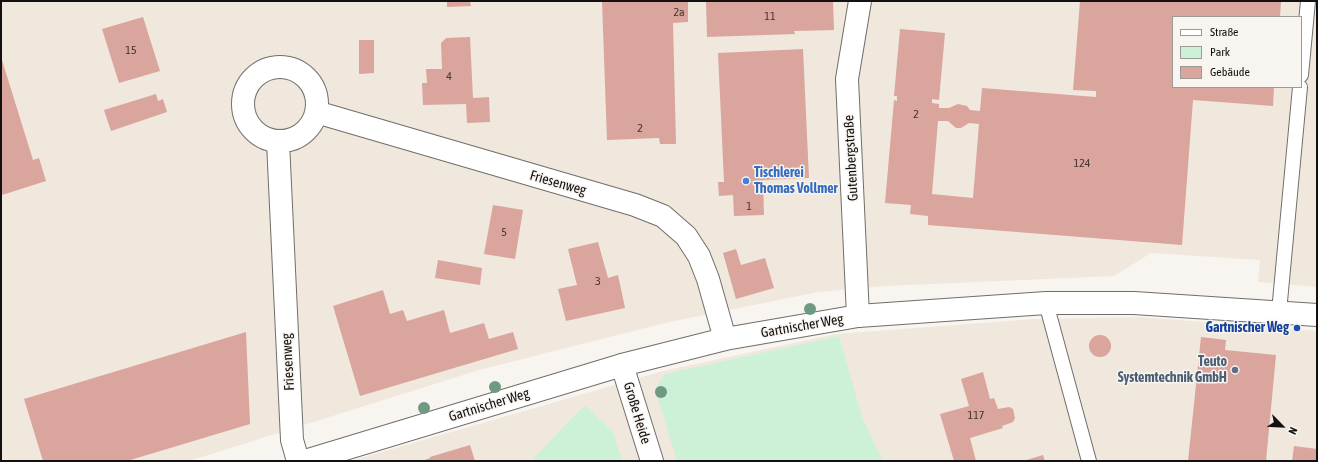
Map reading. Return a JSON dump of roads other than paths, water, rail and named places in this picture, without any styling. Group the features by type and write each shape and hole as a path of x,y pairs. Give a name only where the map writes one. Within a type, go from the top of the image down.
{"street":[{"name":"Gutenbergstraße","path":"858,316 847,78 860,1"},
{"path":"277,67 289,68 300,72 308,80 314,90 317,101 316,112 307,131 294,139 278,142 265,139 255,132 247,121 243,110 244,98 248,86 256,76 266,70 277,67"},
{"name":"Friesenweg","path":"316,112 635,205 663,216 686,236 699,256 708,279 725,339"},
{"name":"Friesenweg","path":"278,142 292,440 298,461"},
{"name":"Gartnischer Weg","path":"305,461 622,365 725,339 858,316 1046,303 1134,303 1317,315"},
{"name":"Große Heide","path":"622,365 652,461"}],"lane":[{"path":"1302,64 1308,1"},
{"path":"1279,312 1300,88"},
{"path":"1046,303 1089,461"}],"place":[{"name":"Tischlerei Thomas Vollmer","path":"746,181"},
{"name":"Gartnischer Weg","path":"1297,328"},
{"name":"Teuto Systemtechnik GmbH","path":"1235,370"}]}
